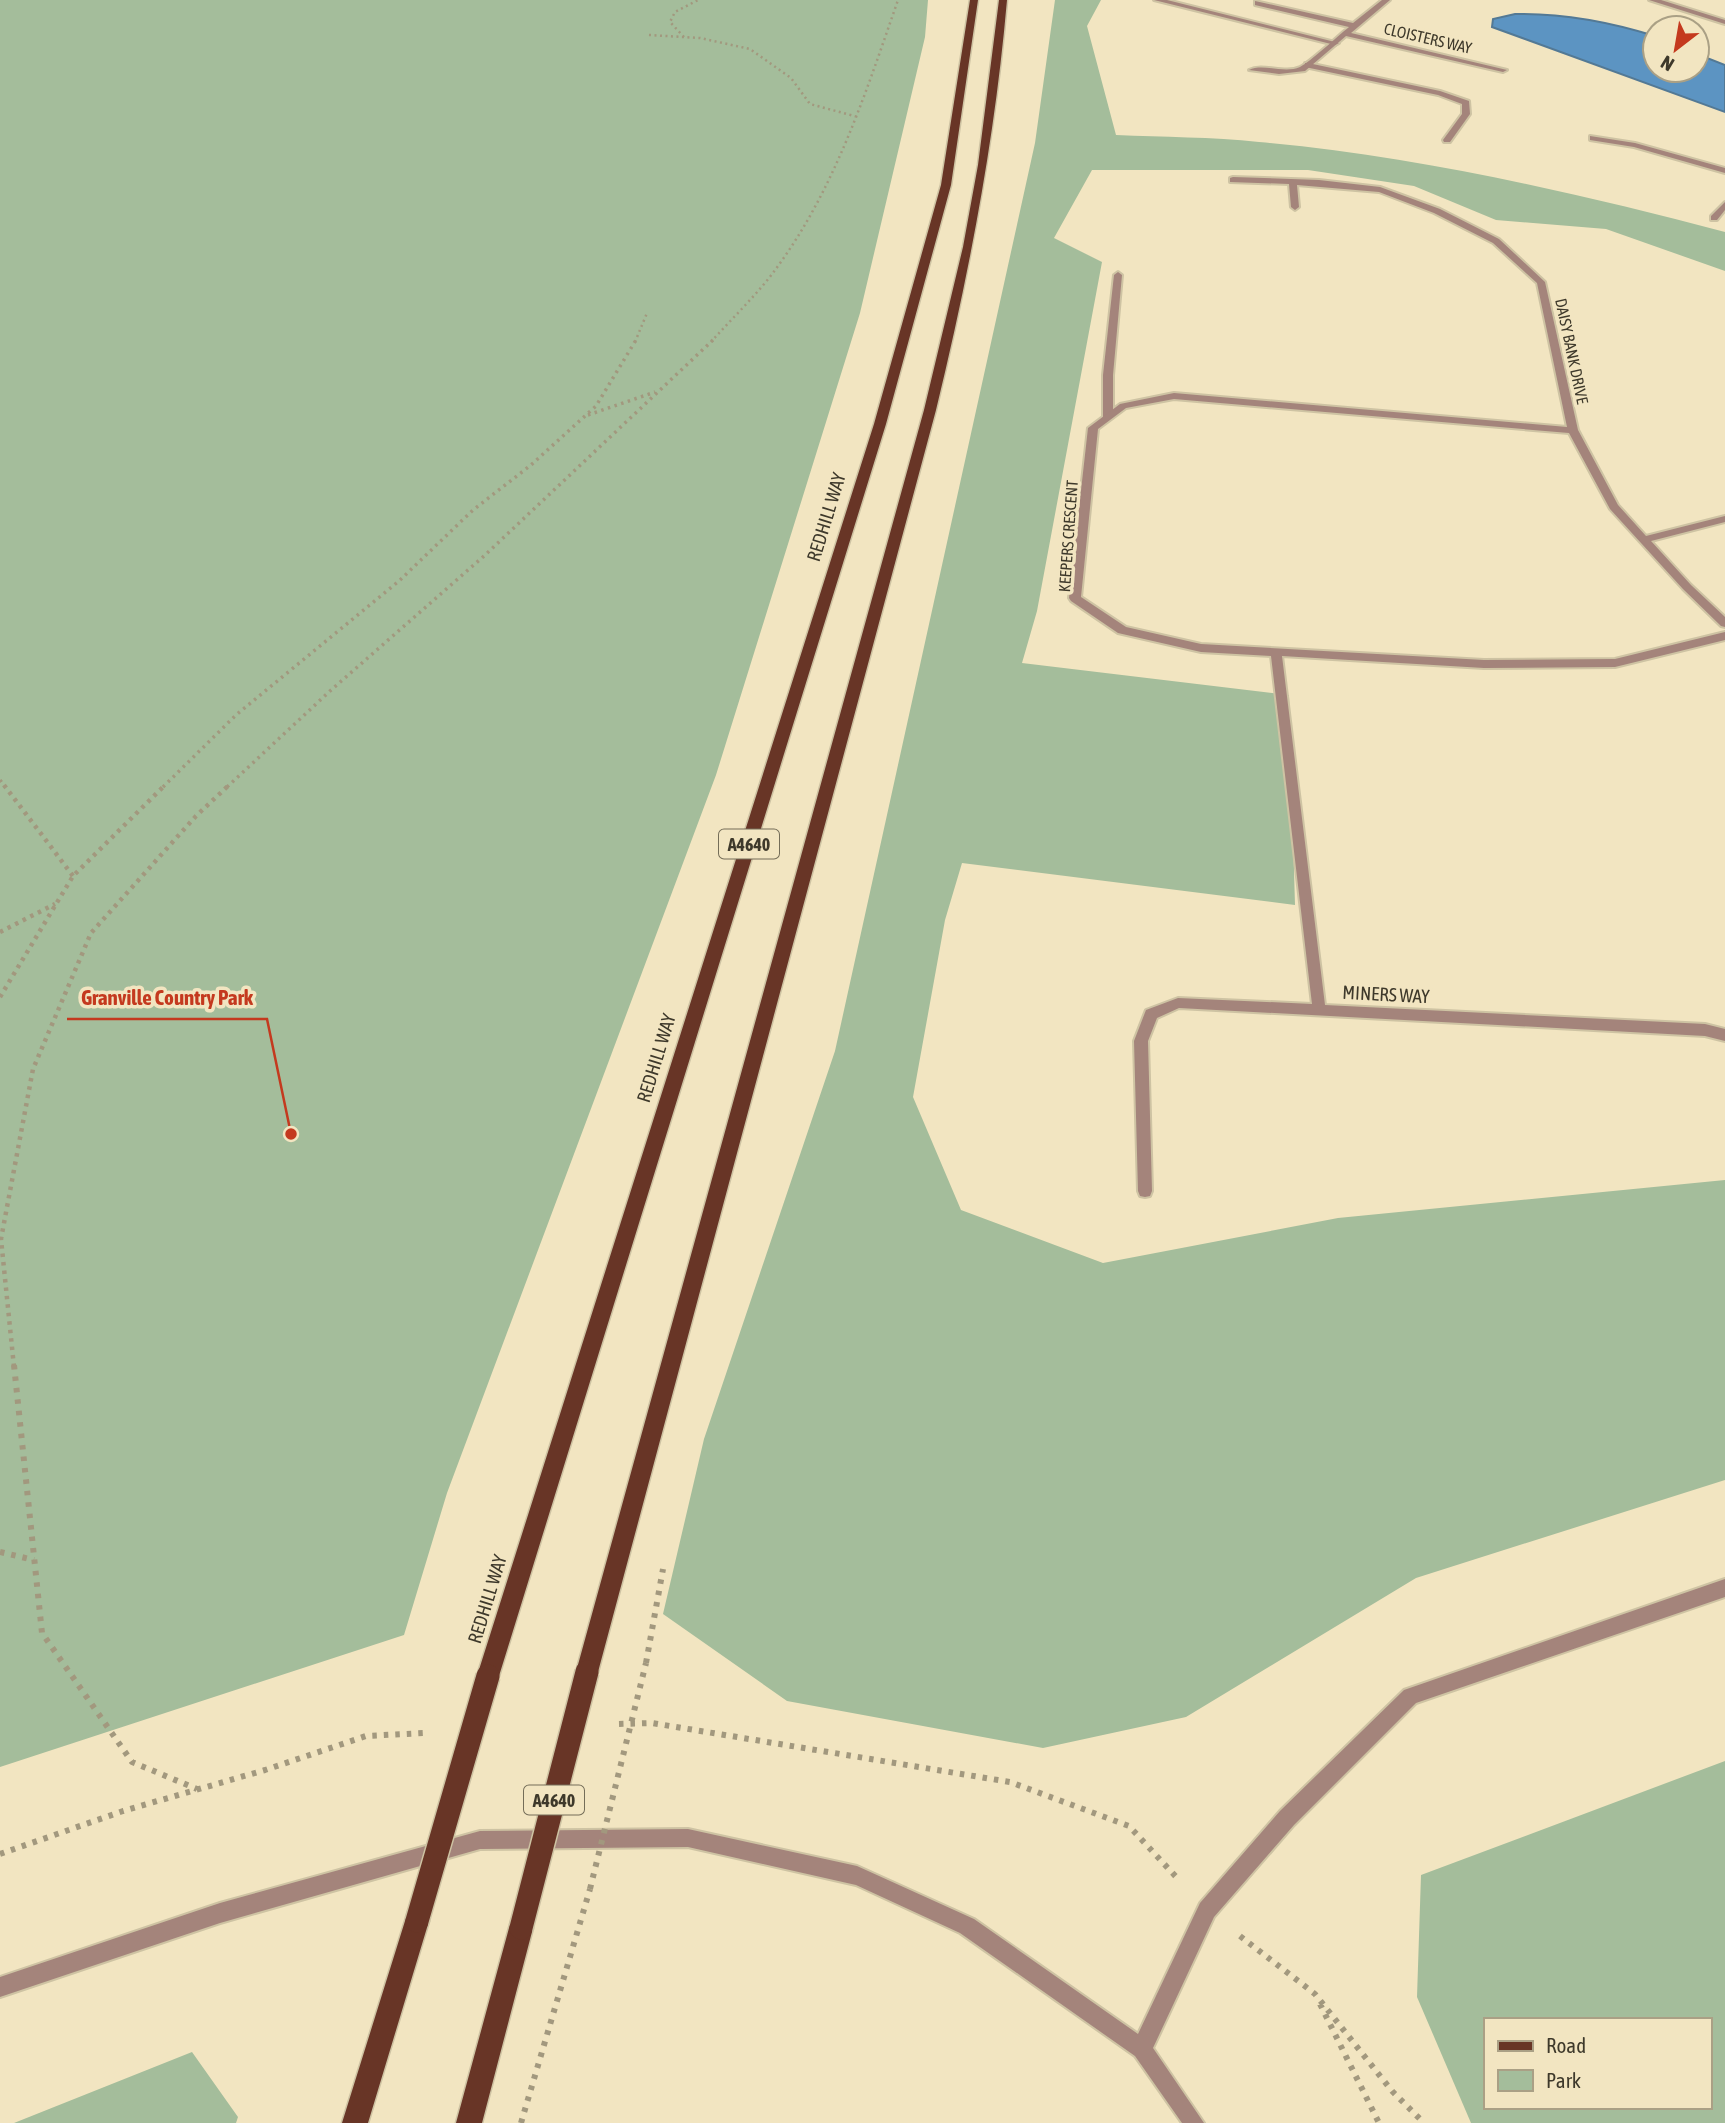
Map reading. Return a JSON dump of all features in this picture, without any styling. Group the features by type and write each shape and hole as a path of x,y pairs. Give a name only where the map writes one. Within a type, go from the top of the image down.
{"main road":[{"name":"A4640","path":"469,2123 587,1672 838,752 962,276 994,99 1003,0"},
{"name":"REDHILL WAY","path":"355,2123 488,1676 880,424 946,185 975,1"}],"street":[{"path":"1158,0 1335,43"},
{"name":"CLOISTERS WAY","path":"1253,70 1279,72 1308,65 1386,0"},
{"path":"1653,0 1725,22"},
{"path":"1258,3 1355,26"},
{"name":"CLOISTERS WAY","path":"1346,34 1503,70"},
{"path":"1308,65 1440,93 1466,103 1466,114 1447,140"},
{"path":"1593,138 1635,145 1725,170"},
{"name":"DAISY BANK DRIVE","path":"1233,180 1380,190 1437,211 1496,242 1541,282 1573,430 1614,507 1725,623"},
{"path":"1293,182 1295,207"},
{"path":"1714,218 1725,205"},
{"path":"1108,417 1108,374 1118,275"},
{"path":"1108,417 1123,405 1174,396 1573,430"},
{"name":"KEEPERS CRESCENT","path":"1108,417 1093,428 1075,598 1122,630 1201,648 1484,664 1615,663 1725,636"},
{"path":"1644,540 1725,519"},
{"name":"MINERS WAY","path":"1276,653 1319,1009 1704,1030 1725,1035"},
{"path":"1145,1191 1141,1041 1151,1014 1178,1003 1319,1009"},
{"path":"1143,2049 1207,1910 1287,1818 1410,1696 1725,1588"},
{"path":"0,1987 220,1913 480,1840 688,1838 857,1876 967,1926 1143,2049 1194,2123"}],"path":[{"path":"684,37 670,22 675,12 698,0"},
{"path":"197,1789 132,1762 42,1633 1,1239 33,1069 91,933 196,816 330,691 484,556 605,439 698,357 777,268 806,226 858,117 898,0"},
{"path":"649,34 750,48 791,78 810,104 858,117"},
{"path":"0,997 73,876 236,715 398,581 473,510 531,464 596,406 631,351 647,313"},
{"path":"584,416 660,391"},
{"path":"0,780 73,876"},
{"path":"0,932 56,904"},
{"path":"0,1552 34,1560"},
{"path":"521,2123 590,1889 646,1663"},
{"path":"612,1725 652,1723 1010,1782 1129,1826 1207,1910 1315,1994 1392,2091 1424,2123"},
{"path":"0,1854 123,1811 366,1736 434,1733"},
{"path":"1315,1994 1379,2123"}],"green space":[{"path":"0,0 928,0 925,37 860,313 716,775 447,1493 404,1635 0,1767"},
{"path":"1055,0 1101,0 1087,26 1116,135 1223,139 1318,148 1494,177 1725,232 1725,271 1606,229 1496,220 1414,186 1308,170 1092,170 1054,238 1102,262 1037,611 1022,663 1289,695 1295,905 962,863 945,920 913,1097 961,1210 1103,1263 1338,1218 1725,1180 1725,1480 1416,1578 1186,1717 1043,1748 787,1701 663,1614 704,1439 835,1051 1035,143"},
{"path":"1725,1761 1725,2123 1471,2123 1417,1997 1421,1875"},
{"path":"192,2052 238,2117 236,2123 14,2123"}],"water":[{"path":"1515,14 1550,15 1586,19 1641,32 1641,81 1492,27 1493,19"},
{"path":"1711,60 1725,65 1725,112 1648,84 1711,84"}],"place":[{"name":"Granville Country Park","path":"291,1134"}]}
